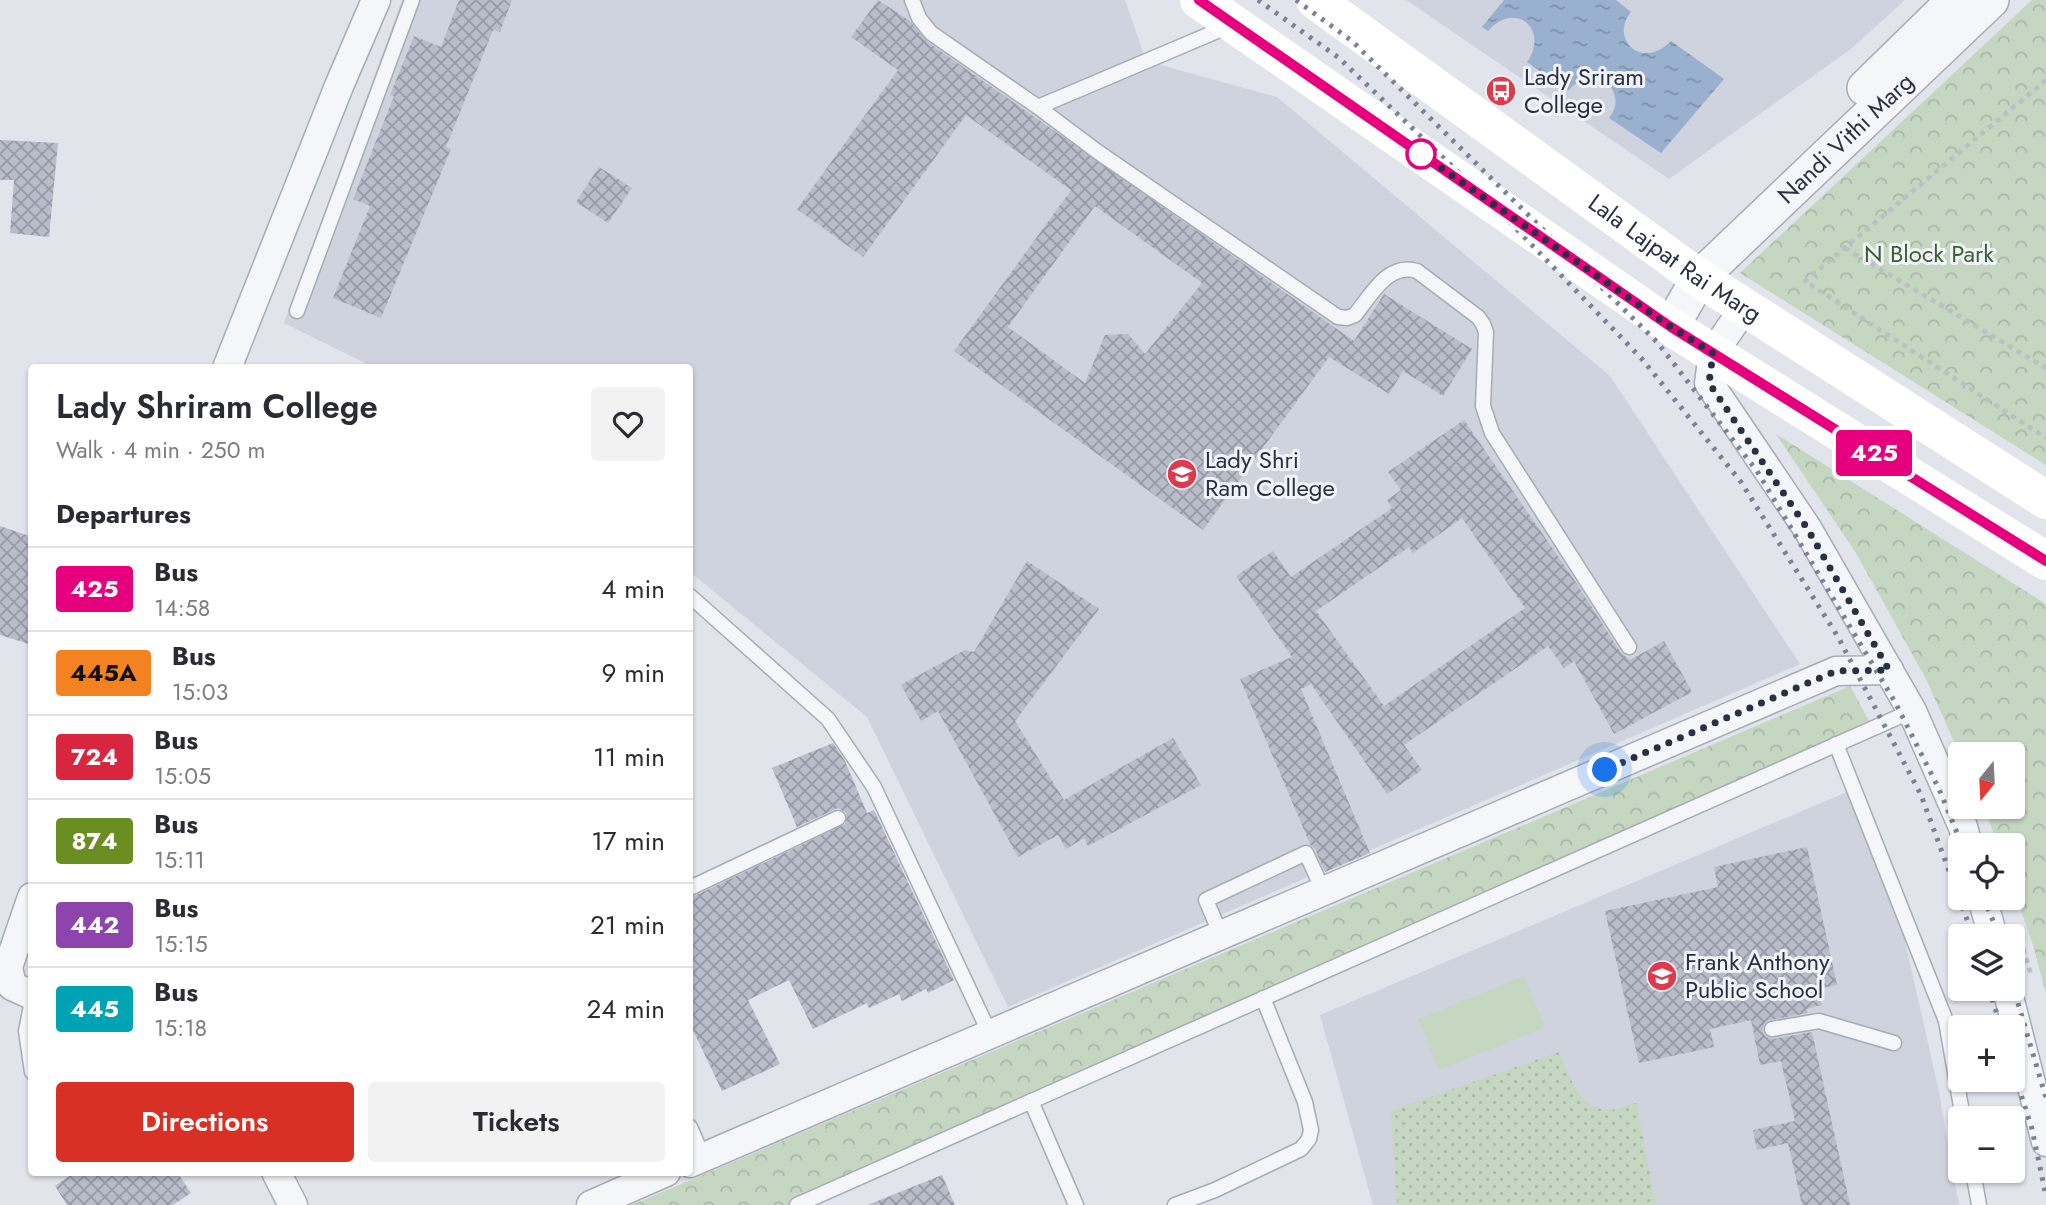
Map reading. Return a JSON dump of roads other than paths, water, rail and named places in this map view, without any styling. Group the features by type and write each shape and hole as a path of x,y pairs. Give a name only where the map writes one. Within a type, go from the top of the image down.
{"main road":[{"path":"1199,0 1662,320 2046,561"},
{"name":"Lala Lajpat Rai Marg","path":"1315,0 1690,271 2046,500"}],"street":[{"path":"229,364 376,0"},
{"name":"Nandi Vithi Marg","path":"1690,271 1955,0"},
{"name":"Nandi Vithi Marg","path":"1690,271 1991,0"},
{"path":"1662,320 1690,271"},
{"path":"1745,307 1713,353 1709,383 1807,528 1889,670 1912,711 1965,833"},
{"path":"696,1160 1836,671 1889,670"},
{"path":"28,909 8,967 12,986 28,993"},
{"path":"2023,1001 2046,1142"},
{"path":"278,1176 293,1205"},
{"path":"591,1205 658,1176"}],"lane":[{"path":"297,311 412,0"},
{"path":"912,0 919,18 931,33 1338,317 1355,315 1388,275 1397,269 1407,268 1418,271 1478,317 1486,332 1483,405 1485,419 1629,647"},
{"path":"1038,107 1233,24"},
{"path":"693,599 828,719 874,788 990,1034"},
{"path":"797,1205 817,1201 1031,1101 1912,711"},
{"path":"1836,744 1946,1021 1962,1106"},
{"path":"693,887 838,818"},
{"path":"1221,935 1206,900 1306,853 1323,890"},
{"path":"1175,1205 1215,1190 1301,1149 1309,1139 1311,1130 1305,1102 1264,998"},
{"path":"1772,1029 1819,1020 1894,1043"},
{"path":"28,1021 28,1045"},
{"path":"1031,1101 1076,1205"},
{"path":"1975,1183 1979,1205"},
{"path":"1215,1190 1219,1205"}],"water":[{"path":"1504,0 1616,0 1631,12 1625,22 1624,32 1626,41 1632,48 1649,53 1671,41 1724,79 1661,153 1609,118 1615,99 1613,90 1607,83 1589,78 1568,91 1527,62 1533,50 1534,39 1526,22 1509,18 1498,22 1488,31 1482,27"}],"railway":[{"path":"1258,0 1339,58 1502,214 1642,359 1741,482 1838,637 1921,795 1969,924"},
{"path":"1296,0 1352,41 1657,342 1757,471 1895,702 1939,789 1957,833"},
{"path":"1989,910 1994,924"},
{"path":"1993,1001 1997,1015"},
{"path":"2017,1001 2046,1098"},
{"path":"2020,1092 2032,1129 2046,1196"}],"place":[{"name":"Lady Sriram College","path":"1501,91"},
{"name":"Lady Shri Ram College","path":"1182,474"},
{"name":"Frank Anthony Public School","path":"1662,976"}],"park label":[{"name":"N Block Park","path":"1929,254"}]}
